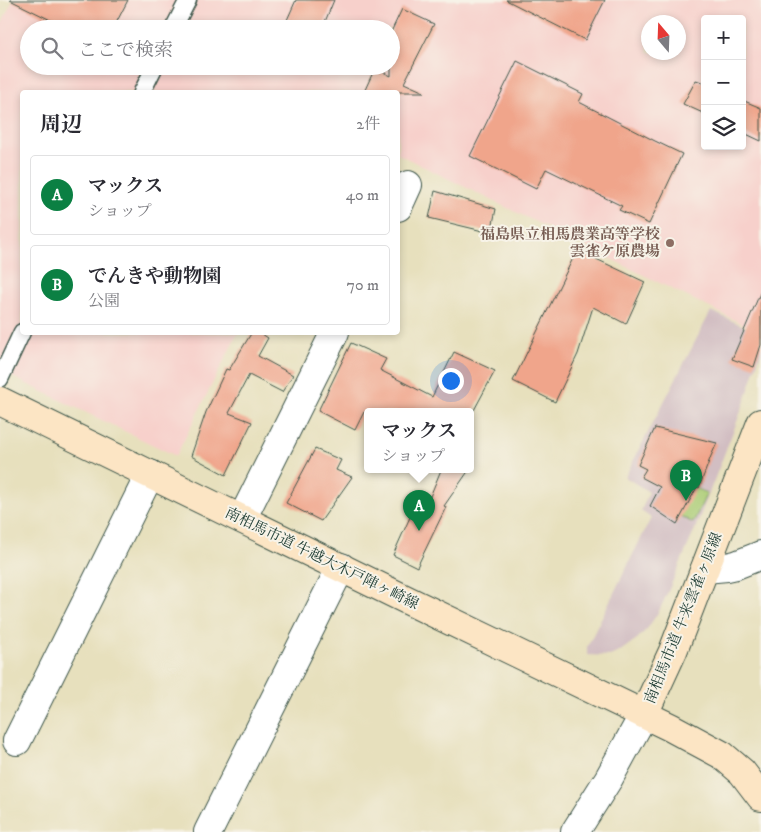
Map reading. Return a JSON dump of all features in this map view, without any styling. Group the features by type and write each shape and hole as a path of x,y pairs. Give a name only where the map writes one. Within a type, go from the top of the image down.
{"street":[{"path":"242,519 334,335"},
{"name":"南相馬市道 牛越大木戸陣ヶ崎線","path":"0,401 644,714 722,756 742,772 761,797"},
{"name":"南相馬市道 牛来雲雀ヶ原線","path":"575,832 609,778 644,714 673,651 761,423"},
{"path":"17,741 150,474"},
{"path":"705,569 728,567 761,555"},
{"path":"208,832 341,567"}],"lane":[{"path":"178,20 188,0"},
{"path":"143,90 150,75"},
{"path":"0,379 21,335"}],"shaded area":[{"name":"福島県立相馬農業高等学校 雲雀ケ原農場","path":"13,0 761,0 761,333 400,155 400,90 20,90 20,335 237,335 176,456 0,371 0,27"},
{"path":"711,311 761,334 761,352 745,401 693,534 659,611 647,629 619,652 610,656 587,655 587,647 651,518 641,511 649,492 625,477"}],"green space":[{"path":"679,481 707,493 693,523 665,508"}],"building":[{"path":"10,0 128,0 118,20 51,20"},
{"path":"296,0 334,0 326,20 287,20"},
{"path":"506,0 605,0 585,40"},
{"path":"402,9 434,24 404,83 424,92 365,90 372,75 400,75 400,20 397,20"},
{"path":"517,61 583,94 579,102 682,154 649,224 619,210 622,206 546,169 536,189 470,156"},
{"path":"696,80 701,82 701,112 683,104"},
{"path":"746,102 761,108 761,141 746,134"},
{"path":"435,191 496,209 491,233 429,218"},
{"path":"577,250 645,282 626,324 593,307 578,354 555,402 513,381"},
{"path":"761,291 761,345 754,367 732,359"},
{"path":"250,335 264,335 268,338 258,356 293,375 282,392 249,375 229,413 252,422 226,475 191,456 206,412 226,369 229,370"},
{"path":"351,343 386,359 380,370 432,397 454,352 495,371 474,410 474,408 364,408 364,412 355,430 318,411"},
{"path":"655,428 717,443 699,488 697,487 677,524 650,506 660,487 641,477 646,469 638,465"},
{"path":"315,449 341,460 336,470 352,477 321,521 286,503"},
{"path":"440,473 467,473 444,506 446,507 417,567 393,555 420,495 429,499"}],"place":[{"name":"福島県立相馬農業高等学校 雲雀ケ原農場","path":"670,243"},
{"name":"でんきや動物園","path":"686,501"},
{"name":"マックス","path":"419,531"}]}
